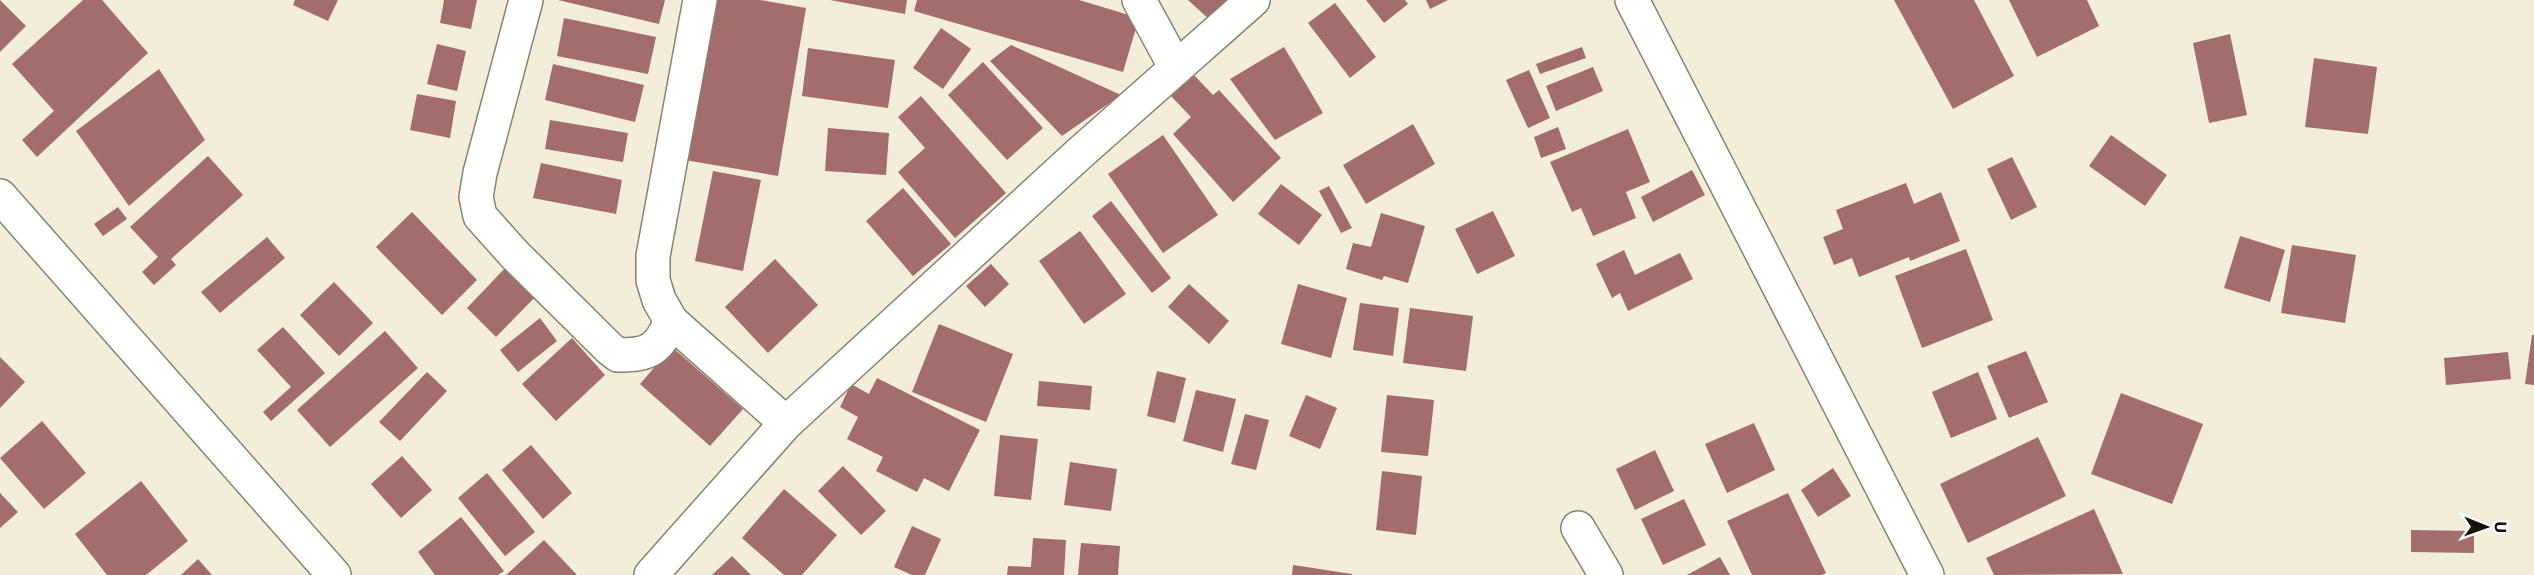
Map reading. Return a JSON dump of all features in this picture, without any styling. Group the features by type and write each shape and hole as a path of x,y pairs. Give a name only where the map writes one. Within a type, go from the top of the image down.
{"main road":[{"path":"526,0 480,173 476,197 480,216 514,254 618,356 650,351 662,341 671,321"},
{"path":"700,0 653,256 653,280 659,300 671,321 786,423"},
{"path":"1139,0 1176,68"},
{"path":"651,575 786,423 1080,153 1253,0"},
{"path":"1632,0 1927,575"},
{"path":"0,196 334,575"},
{"path":"1578,528 1606,575"}],"building":[{"path":"0,0 26,26 0,52"},
{"path":"83,0 102,0 148,53 37,157 22,140 54,111 12,64"},
{"path":"295,0 338,0 328,21 293,5"},
{"path":"444,0 477,0 471,29 440,23"},
{"path":"558,0 665,0 659,24"},
{"path":"713,0 760,0 806,8 778,176 685,160"},
{"path":"830,0 907,0 905,14"},
{"path":"917,0 1079,0 1139,18 1123,72 914,11"},
{"path":"1188,0 1229,0 1211,21"},
{"path":"1366,0 1405,0 1408,4 1384,23"},
{"path":"1426,0 1448,0 1430,9"},
{"path":"1894,0 1974,0 2014,76 1953,109"},
{"path":"2009,0 2087,0 2099,26 2037,57"},
{"path":"1335,3 1376,57 1350,78 1308,23"},
{"path":"564,18 656,37 648,74 557,56"},
{"path":"941,28 971,49 943,89 913,68"},
{"path":"2230,34 2247,115 2209,123 2193,43"},
{"path":"437,44 466,51 457,91 427,84"},
{"path":"1011,45 1121,95 1062,136 990,61"},
{"path":"1284,47 1323,113 1275,140 1230,79"},
{"path":"1582,47 1586,58 1540,74 1536,64"},
{"path":"808,48 895,60 888,108 802,96"},
{"path":"2314,58 2377,67 2368,134 2305,127"},
{"path":"983,62 1043,128 1007,160 948,95"},
{"path":"553,64 644,85 635,122 545,100"},
{"path":"1593,67 1603,91 1556,111 1546,86"},
{"path":"159,69 205,140 129,206 76,131"},
{"path":"1529,70 1550,118 1528,128 1506,80"},
{"path":"1194,75 1213,95 1219,90 1281,158 1233,202 1173,134 1191,117 1171,96"},
{"path":"417,94 456,101 450,138 410,130"},
{"path":"921,96 1006,193 955,238 898,172 925,148 898,117"},
{"path":"550,120 628,133 623,162 545,149"},
{"path":"1413,124 1435,164 1366,204 1343,165"},
{"path":"1558,127 1566,149 1541,158 1534,137"},
{"path":"828,128 889,133 886,175 825,171"},
{"path":"1628,129 1650,182 1626,192 1636,218 1593,236 1581,208 1572,212 1550,162"},
{"path":"1163,135 1218,215 1163,253 1108,174"},
{"path":"2111,135 2167,175 2145,206 2089,166"},
{"path":"208,156 243,195 171,259 176,265 154,285 142,272 158,257 130,227"},
{"path":"2012,157 2037,207 2011,220 1987,169"},
{"path":"541,163 622,180 616,214 533,198"},
{"path":"1692,170 1705,195 1653,222 1641,197"},
{"path":"713,171 761,180 743,271 695,261"},
{"path":"1906,183 1914,204 1941,192 1960,241 1910,261 1909,257 1859,277 1852,258 1834,265 1823,237 1843,229 1836,210"},
{"path":"1281,184 1322,215 1299,245 1258,214"},
{"path":"1329,186 1352,228 1341,233 1319,191"},
{"path":"903,188 951,244 913,276 866,221"},
{"path":"1111,201 1171,278 1152,293 1092,216"},
{"path":"118,207 127,219 103,236 94,224"},
{"path":"1493,211 1515,256 1477,274 1455,229"},
{"path":"412,212 477,280 442,315 376,247"},
{"path":"1381,213 1425,226 1408,283 1384,276 1382,280 1346,269 1353,243 1371,247"},
{"path":"1080,231 1126,294 1084,324 1039,261"},
{"path":"2240,236 2285,250 2270,302 2224,288"},
{"path":"267,237 285,258 220,313 201,292"},
{"path":"2292,245 2356,255 2345,323 2281,313"},
{"path":"1966,249 1993,320 1922,348 1895,276"},
{"path":"1624,250 1635,275 1680,253 1693,279 1628,311 1620,293 1612,298 1596,264"},
{"path":"775,259 818,305 768,353 725,307"},
{"path":"991,264 1009,284 985,307 966,286"},
{"path":"508,265 538,294 496,337 467,308"},
{"path":"334,282 373,323 339,356 300,315"},
{"path":"1189,284 1229,321 1209,344 1168,307"},
{"path":"1298,284 1347,298 1331,358 1281,344"},
{"path":"1360,303 1399,308 1393,356 1353,350"},
{"path":"1410,308 1473,316 1466,371 1403,363"},
{"path":"540,318 557,341 518,372 500,350"},
{"path":"939,324 1013,354 986,422 912,392"},
{"path":"283,327 325,373 271,421 263,412 291,387 257,350"},
{"path":"385,331 418,368 330,447 297,410"},
{"path":"2532,335 2534,335 2534,385 2525,384"},
{"path":"572,338 605,375 556,421 522,384"},
{"path":"672,347 743,409 710,446 640,384"},
{"path":"2026,351 2048,402 2009,418 1987,366"},
{"path":"2508,352 2511,379 2446,385 2444,358"},
{"path":"0,357 25,382 0,408"},
{"path":"1157,371 1186,378 1175,423 1147,416"},
{"path":"427,372 447,391 400,441 379,422"},
{"path":"1978,372 1997,419 1951,438 1932,392"},
{"path":"877,378 980,430 949,491 924,478 917,492 876,471 883,457 847,439 858,417 840,407 851,384 869,394"},
{"path":"1039,381 1092,386 1090,410 1037,406"},
{"path":"1196,390 1236,399 1223,452 1183,441"},
{"path":"2121,393 2203,424 2172,504 2091,474"},
{"path":"1306,395 1337,408 1320,449 1289,436"},
{"path":"1387,395 1434,400 1428,456 1381,452"},
{"path":"1245,414 1269,420 1256,470 1231,464"},
{"path":"42,421 86,473 44,509 0,458"},
{"path":"1754,423 1775,470 1727,493 1705,444"},
{"path":"1000,435 1038,439 1031,500 994,496"},
{"path":"2038,437 2066,496 1968,543 1940,484"},
{"path":"531,445 572,493 543,519 502,470"},
{"path":"1655,450 1674,491 1635,510 1616,469"},
{"path":"402,456 432,490 401,518 371,484"},
{"path":"1070,462 1117,469 1111,511 1064,505"},
{"path":"843,466 886,511 861,535 818,491"},
{"path":"1833,468 1851,496 1818,517 1801,490"},
{"path":"1382,471 1422,476 1416,535 1376,530"},
{"path":"487,473 535,532 505,556 458,498"},
{"path":"141,481 188,541 146,575 107,575 75,534"},
{"path":"784,489 837,535 802,575 784,575 742,538"},
{"path":"0,493 18,512 0,528"},
{"path":"1788,493 1826,573 1822,575 1752,575 1727,521"},
{"path":"1684,499 1706,545 1663,565 1641,519"},
{"path":"2094,509 2123,574 1994,575 1986,558"},
{"path":"461,517 504,571 498,575 435,575 418,552"},
{"path":"912,526 941,539 925,575 912,575 894,567"},
{"path":"2411,530 2474,531 2474,553 2411,552"},
{"path":"1033,538 1066,540 1064,575 1007,575 1008,566 1031,567"},
{"path":"544,540 577,575 506,575"},
{"path":"1081,543 1120,546 1118,575 1078,575"},
{"path":"732,556 751,575 712,575"},
{"path":"1720,557 1730,575 1687,575"},
{"path":"198,559 212,575 181,575"},
{"path":"1293,565 1352,574 1352,575 1292,575"}]}
